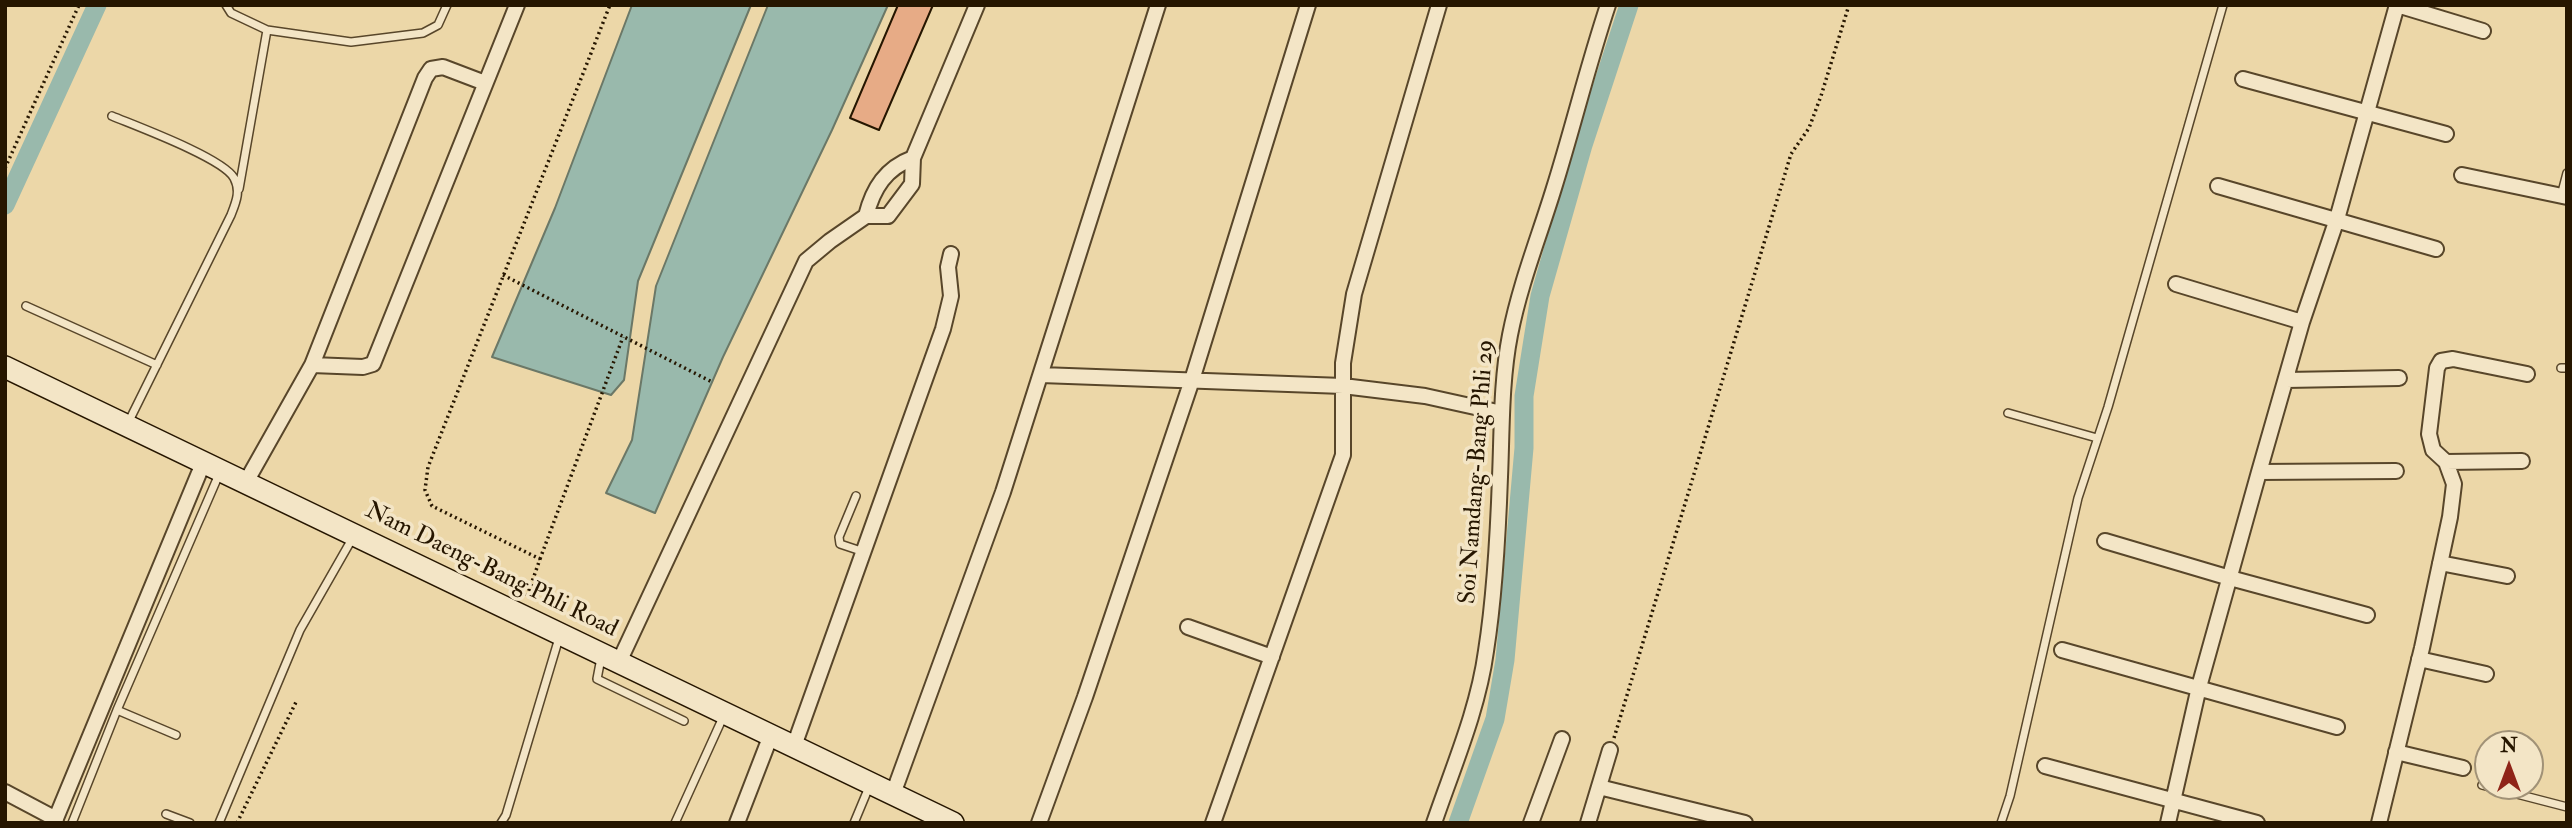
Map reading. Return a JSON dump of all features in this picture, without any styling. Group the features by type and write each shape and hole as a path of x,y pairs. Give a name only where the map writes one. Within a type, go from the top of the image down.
{"main road":[{"name":"Nam Daeng-Bang Phli Road","path":"5,367 953,823"}],"street":[{"path":"312,365 363,367 373,364 517,5"},
{"path":"611,658 806,261 866,216 888,216 912,184 913,158 977,5"},
{"path":"893,794 1003,492 1158,5"},
{"path":"1040,823 1090,684 1192,380 1308,5"},
{"path":"1213,823 1343,455 1343,363 1354,294 1439,5"},
{"name":"Soi Namdang-Bang Phli 29","path":"1434,823 1482,675 1495,563 1502,413 1510,335 1524,280 1608,5"},
{"path":"2168,823 2199,687 2259,472 2302,322 2337,219 2397,5 2483,31"},
{"path":"246,482 312,365 425,78 431,69 443,66 485,83"},
{"path":"2243,79 2445,134"},
{"path":"866,216 871,196 895,165 913,158"},
{"path":"2462,175 2564,196"},
{"path":"2218,186 2436,249"},
{"path":"794,746 943,329 951,296 948,267 951,254"},
{"path":"2176,284 2302,322"},
{"path":"2379,823 2419,659 2454,484 2445,463 2433,450 2428,434 2437,368 2441,361 2453,359 2527,374"},
{"path":"1041,375 1343,386 1425,396 1502,413"},
{"path":"2286,380 2399,378"},
{"path":"2445,463 2522,461"},
{"path":"5,792 55,821 212,465"},
{"path":"2259,472 2396,471"},
{"path":"2105,541 2367,615"},
{"path":"2440,563 2507,576"},
{"path":"1188,627 1272,657"},
{"path":"2062,650 2337,727"},
{"path":"2419,659 2486,674"},
{"path":"737,823 771,735"},
{"path":"1531,823 1562,738"},
{"path":"1588,823 1611,750"},
{"path":"2396,752 2463,768"},
{"path":"2045,766 2258,823"},
{"path":"1599,787 1745,823"}],"lane":[{"path":"226,5 231,13 267,30 351,41 423,33 438,25 447,5"},
{"path":"2001,823 2010,796 2078,498 2223,5"},
{"path":"127,425 231,215 238,193 267,30"},
{"path":"112,116 219,163 233,177 238,193"},
{"path":"2564,196 2567,173"},
{"path":"26,306 157,365"},
{"path":"2008,413 2097,438"},
{"path":"72,823 212,465"},
{"path":"856,496 839,537 840,544 864,552"},
{"path":"219,823 300,630 354,534"},
{"path":"501,823 506,815 560,634"},
{"path":"611,658 597,679 684,720"},
{"path":"117,710 176,735"},
{"path":"675,823 725,713"},
{"path":"854,823 871,783"},
{"path":"2540,800 2567,807"},
{"path":"166,814 190,823"}],"path":[{"path":"5,168 79,5"},
{"path":"540,559 432,506 425,490 428,467 610,5"},
{"path":"1611,750 1791,154 1809,128 1849,5"},
{"path":"503,275 712,382"},
{"path":"520,614 623,337"},
{"path":"237,823 297,700"}],"shaded area":[{"path":"632,5 751,5 638,281 624,380 611,395 492,357 555,208"},
{"path":"768,5 888,5 832,130 723,357 655,513 606,493 632,440 656,286"}],"building":[{"path":"898,5 933,5 879,130 850,118"}],"waterway":[{"path":"5,205 97,5"},
{"path":"1458,823 1495,719 1505,660 1524,448 1524,396 1540,296 1583,145 1629,5"}]}
